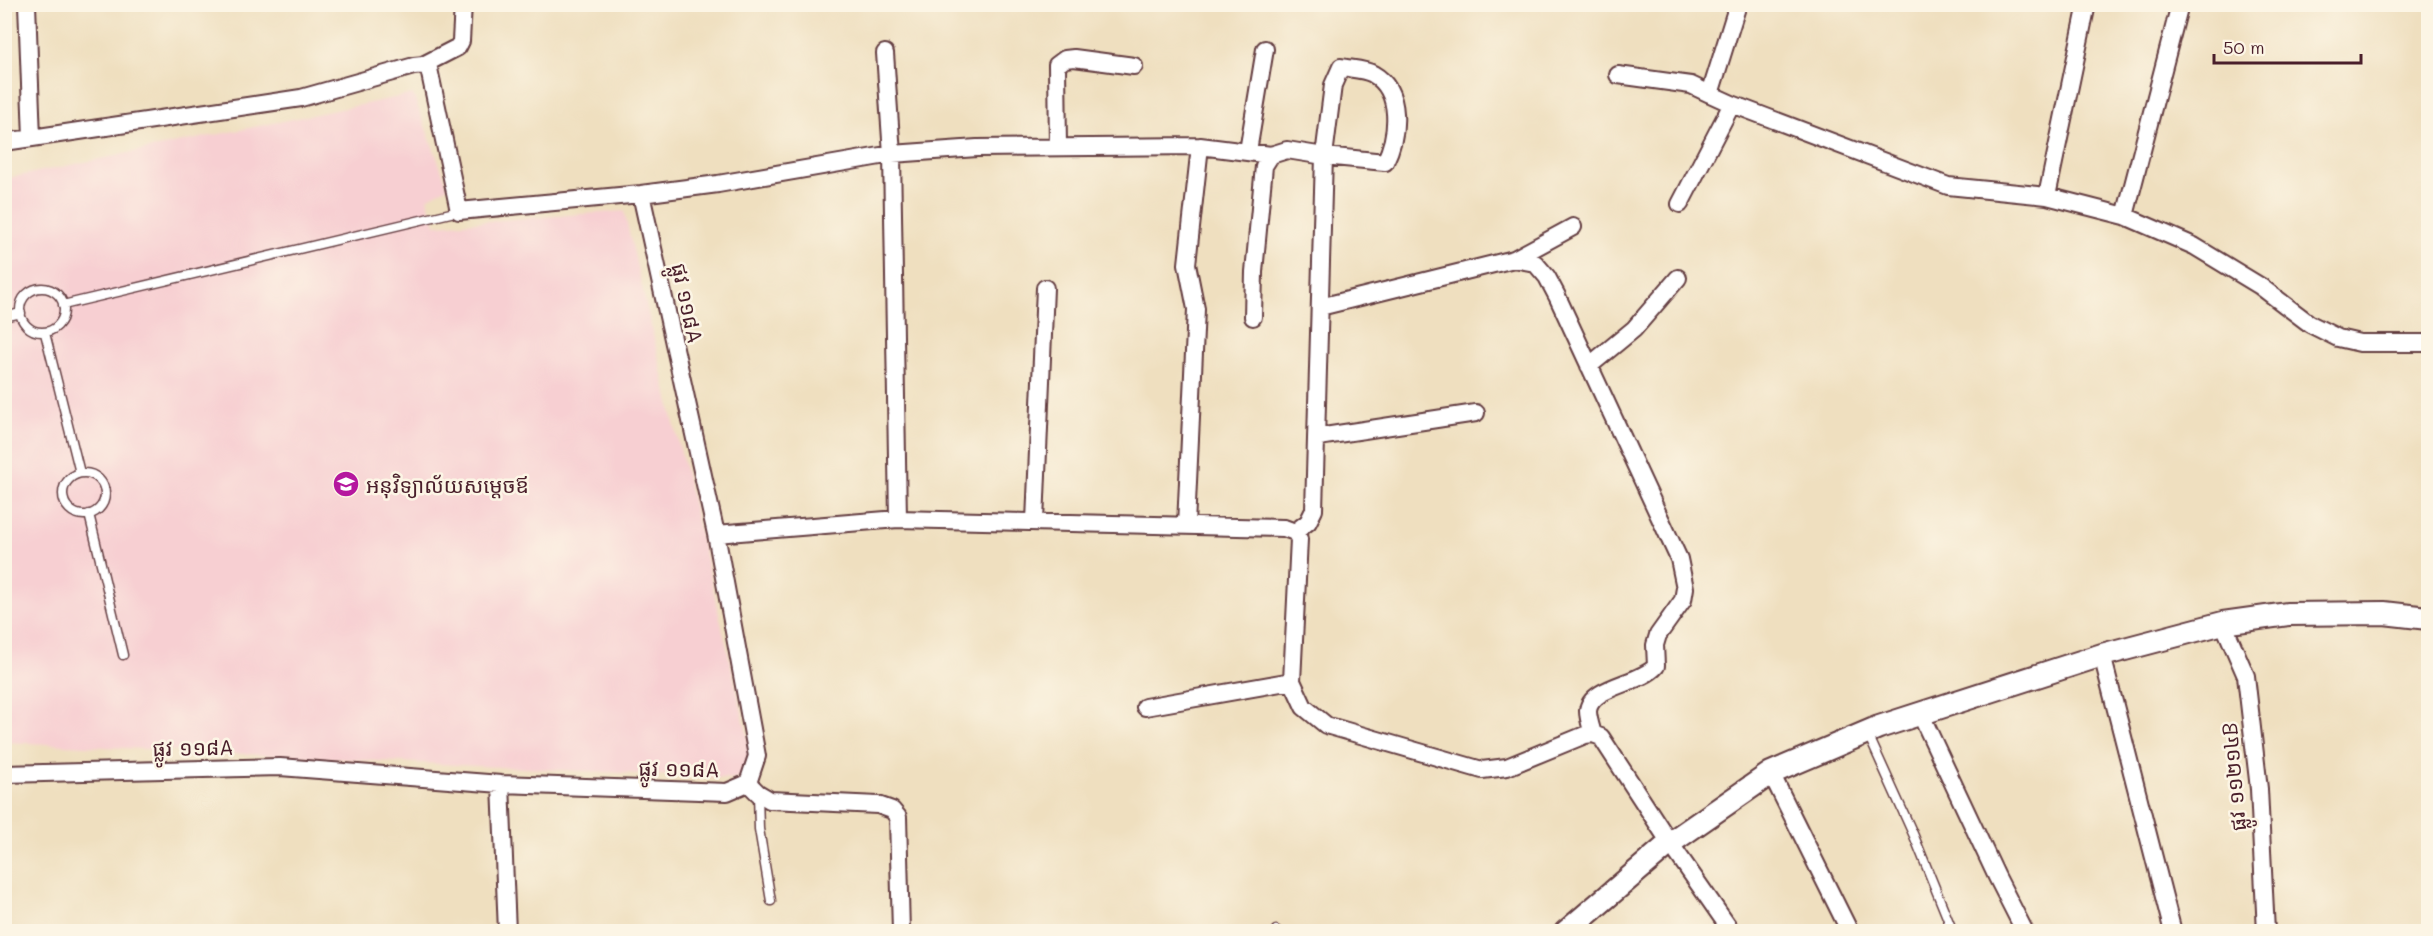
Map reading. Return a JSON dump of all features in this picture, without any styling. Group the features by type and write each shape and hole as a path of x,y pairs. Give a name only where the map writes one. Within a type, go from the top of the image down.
{"main road":[{"path":"1566,932 1670,843 1771,773 1866,732 2102,655 2223,623 2288,614 2384,613 2428,618"}],"street":[{"path":"27,4 32,138"},
{"path":"4,142 301,98 423,65 458,47 461,41 463,4"},
{"path":"1710,94 1738,4"},
{"path":"2047,196 2087,4"},
{"path":"2125,216 2180,4"},
{"path":"1248,151 1265,49"},
{"path":"885,53 892,154 898,519"},
{"path":"1058,147 1057,65 1065,59 1074,58 1134,66"},
{"path":"423,65 429,69 459,211 641,194 718,184 892,154 977,148 1200,146 1271,155 1287,150 1324,156 1385,162 1392,148 1395,110 1391,90 1372,73 1341,66 1333,85 1324,156 1318,437 1314,510 1308,522 1295,532"},
{"path":"1618,75 1691,85 1732,104 1948,186 2047,196 2125,216 2194,246 2260,286 2310,324 2338,338 2360,344 2428,343"},
{"path":"1680,204 1732,104"},
{"path":"1186,525 1196,309 1187,264 1200,146"},
{"path":"1253,317 1254,272 1264,166 1271,155"},
{"name":"ផ្លូវ ១១៨A","path":"4,774 280,767 501,784 727,792 753,788 757,756 716,534 641,194"},
{"path":"1320,307 1514,259 1573,227"},
{"path":"1514,259 1535,262 1547,277 1679,559 1685,588 1683,600 1658,634 1655,645 1656,666 1649,675 1597,694 1588,712 1593,734"},
{"path":"1589,366 1634,329 1678,278"},
{"path":"1035,521 1045,288"},
{"path":"1318,437 1476,413"},
{"path":"716,534 898,519 1284,528 1295,532 1299,539 1292,681 1304,707 1326,725 1482,770 1507,766 1585,735 1593,734 1601,737 1670,843 1732,932"},
{"name":"ផ្លូវ ១១២១៤B","path":"2223,623 2246,676 2259,789 2266,932"},
{"path":"2102,655 2173,932"},
{"path":"1146,707 1292,681"},
{"path":"1920,713 2025,932"},
{"path":"1771,773 1850,932"},
{"path":"501,784 507,932"},
{"path":"753,788 770,800 878,805 892,810 898,817 901,932"}],"lane":[{"path":"63,305 459,211"},
{"path":"38,289 54,292 63,305 64,312 58,325 45,333 27,326 21,313 24,298 38,289"},
{"path":"4,317 21,313"},
{"path":"45,333 80,473"},
{"path":"80,473 96,477 103,486 102,504 89,514 74,512 64,501 64,486 73,475 80,473"},
{"path":"89,514 123,655"},
{"path":"1866,732 1914,836 1953,932"},
{"path":"753,788 771,901"}],"shaded area":[{"name":"អនុវិទ្យាល័យសម្តេចឪ","path":"413,94 448,187 427,198 435,225 624,211 751,750 747,768 737,779 5,742 4,179"}],"place":[{"name":"អនុវិទ្យាល័យសម្តេចឪ","path":"346,484"}]}
